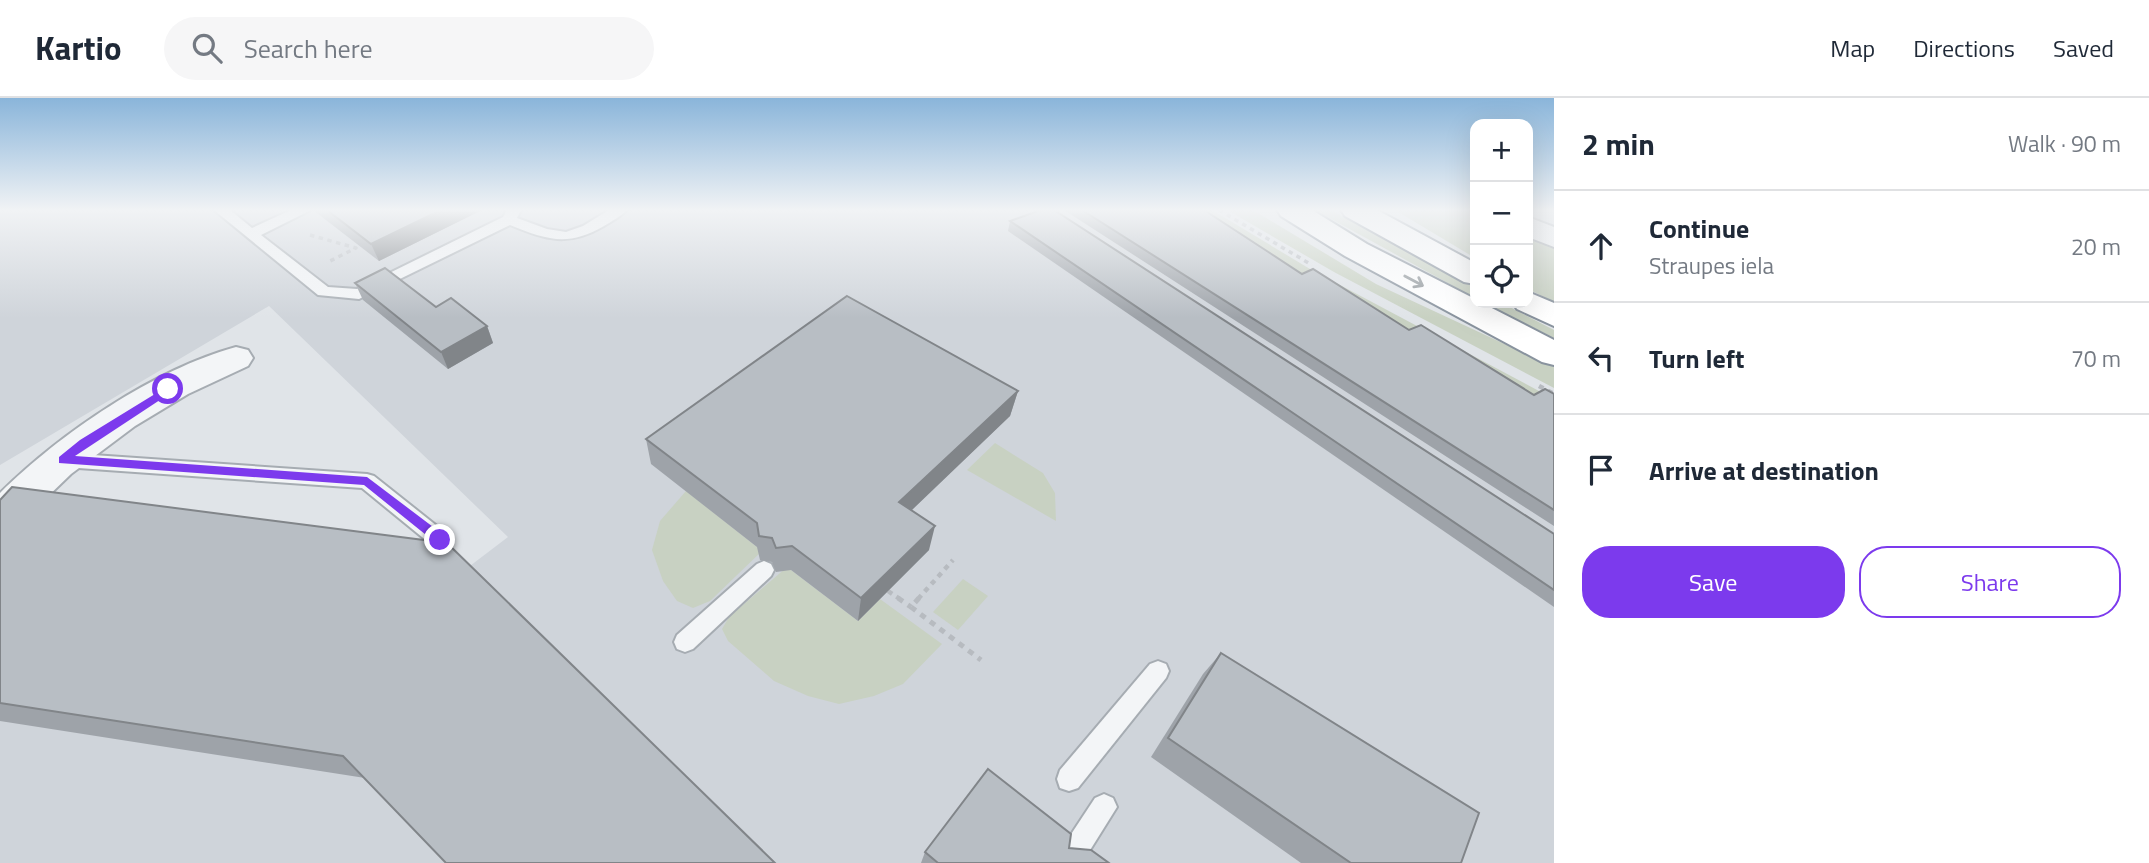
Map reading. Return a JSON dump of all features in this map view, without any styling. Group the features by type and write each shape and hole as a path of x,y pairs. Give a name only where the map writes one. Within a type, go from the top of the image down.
{"highway":[{"path":"1349,246 1554,354"},
{"path":"1420,246 1470,272"},
{"path":"1533,305 1554,316"}],"street":[{"path":"0,518 26,491 84,443 168,389 236,358"}],"lane":[{"path":"265,246 324,292 359,294 452,246"},
{"path":"63,460 367,481 440,540"},
{"path":"685,642 764,570"},
{"path":"1069,779 1158,671"},
{"path":"1069,860 1104,807"}],"path":[{"path":"302,275 356,248 348,246"},
{"path":"911,607 953,560"},
{"path":"888,591 981,660"}],"shaded area":[{"path":"0,246 1251,246 1554,410 1554,863 0,863 0,566 462,572 508,537 269,306 0,465"}],"green space":[{"path":"1245,246 1271,246 1554,399 1554,410 1402,340"},
{"path":"1289,246 1312,246 1376,284 1554,367 1554,388"},
{"path":"1380,246 1397,246 1470,285 1470,295"},
{"path":"1454,246 1470,246 1470,255"},
{"path":"1533,246 1554,248 1554,302 1533,292"},
{"path":"1495,308 1512,308 1554,330 1554,338"},
{"path":"995,443 1043,473 1055,493 1056,521 967,470"},
{"path":"686,491 762,551 710,601 693,608 677,601 663,581 652,550 660,521"},
{"path":"787,567 858,621 880,599 942,644 903,684 874,696 839,704 808,696 774,681 728,641 722,629 729,617"},
{"path":"963,579 988,596 958,630 933,612"}],"building":[{"path":"1046,246 1109,246 1554,534 1554,590"},
{"path":"1138,246 1259,246 1302,274 1313,269 1409,330 1421,325 1534,395 1545,389 1554,394 1554,510"},
{"path":"385,268 436,307 451,298 487,326 441,352 355,283"},
{"path":"847,296 1018,391 899,502 935,526 861,598 792,546 776,548 772,538 759,536 757,523 646,439"},
{"path":"12,487 447,543 775,863 446,863 343,756 0,703 0,500"},
{"path":"1221,653 1479,813 1461,863 1351,863 1168,738"},
{"path":"988,769 1071,834 1069,848 1091,850 1109,863 938,863 925,852"}],"route":[{"path":"168,389 84,443 63,460 367,481 440,540"}]}
